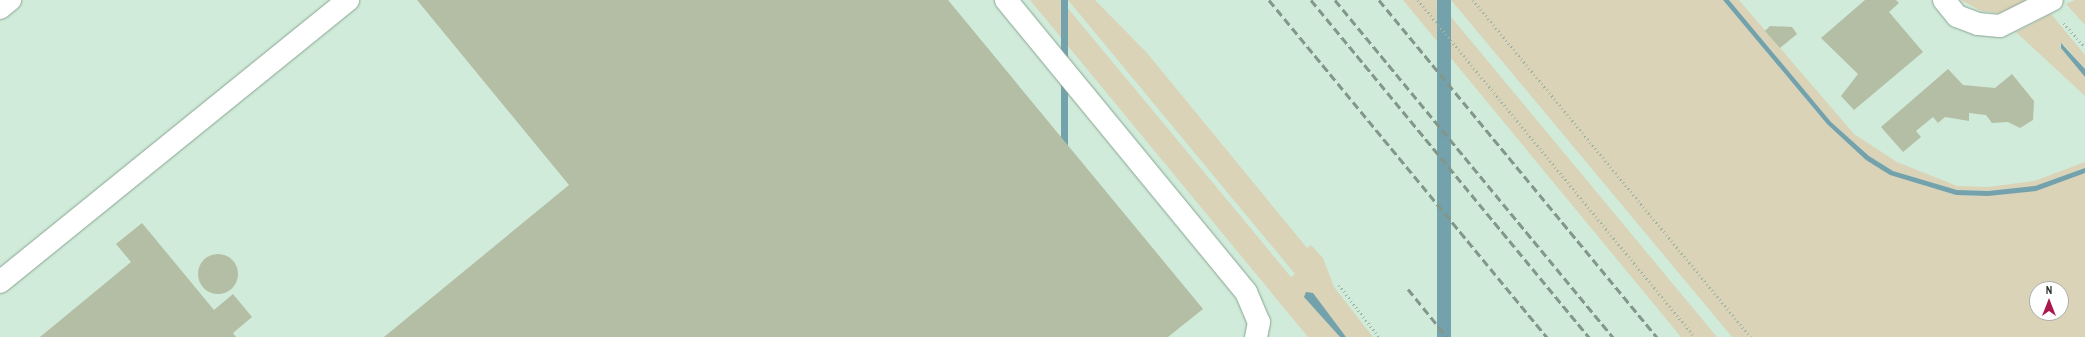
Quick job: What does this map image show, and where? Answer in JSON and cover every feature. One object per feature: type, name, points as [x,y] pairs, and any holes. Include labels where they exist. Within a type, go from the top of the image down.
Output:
[{"type":"street","points":[[0,8],[10,0]]},
{"type":"street","points":[[0,282],[348,0]]},
{"type":"street","points":[[1006,0],[1246,292],[1259,322],[1256,337]]},
{"type":"street","points":[[1944,0],[1957,16],[1978,24],[2000,26],[2050,1]]},
{"type":"path","points":[[1418,0],[1695,337]]},
{"type":"path","points":[[1472,0],[1751,337]]},
{"type":"path","points":[[2050,1],[2085,47]]},
{"type":"path","points":[[1339,285],[1379,337]]},
{"type":"shaded area","points":[[1030,0],[1061,0],[1291,277],[1295,274],[1068,0],[1095,0],[1147,53],[1307,248],[1311,245],[1323,258],[1334,287],[1373,337],[1346,337],[1305,297],[1340,337],[1308,337]]},
{"type":"shaded area","points":[[1403,0],[1437,0],[1717,337],[1681,337]]},
{"type":"shaded area","points":[[1451,0],[1723,0],[1827,124],[1890,175],[1956,195],[1988,196],[2085,173],[2085,337],[1732,337]]},
{"type":"shaded area","points":[[1729,0],[1739,0],[1854,134],[1897,162],[1957,186],[1988,187],[2034,181],[2085,162],[2085,168],[2035,186],[1988,191],[1957,190],[1893,171],[1869,156],[1831,122]]},
{"type":"shaded area","points":[[1961,0],[2027,0],[2000,13],[1981,11]]},
{"type":"shaded area","points":[[2075,0],[2085,0],[2085,25],[2066,4]]},
{"type":"shaded area","points":[[2051,14],[2085,55],[2085,69],[2064,45],[2059,44],[2085,77],[2085,96],[2016,32]]},
{"type":"water","points":[[1061,0],[1068,0],[1068,337],[1061,337]]},
{"type":"water","points":[[1437,0],[1451,0],[1451,337],[1437,337]]},
{"type":"water","points":[[1723,0],[1729,0],[1831,122],[1869,156],[1893,171],[1957,190],[1988,191],[2035,186],[2085,168],[2085,173],[2036,191],[1988,196],[1956,195],[1890,175],[1866,160],[1827,124]]},
{"type":"water","points":[[2061,43],[2085,69],[2085,77],[2061,48]]},
{"type":"water","points":[[1306,292],[1313,293],[1346,337],[1340,337],[1304,297]]},
{"type":"building","points":[[417,0],[948,0],[1203,309],[1168,337],[384,337],[569,185]]},
{"type":"building","points":[[1865,0],[1896,0],[1899,3],[1889,12],[1923,52],[1854,110],[1841,96],[1858,74],[1821,38]]},
{"type":"building","points":[[1770,26],[1792,27],[1797,34],[1780,48],[1765,31]]},
{"type":"building","points":[[1948,69],[1963,85],[1995,88],[2012,74],[2034,101],[2033,120],[2020,128],[2008,122],[1992,123],[1986,115],[1969,113],[1969,121],[1945,117],[1938,123],[1933,117],[1916,131],[1921,137],[1903,152],[1881,127]]},
{"type":"building","points":[[142,223],[214,310],[233,294],[252,317],[233,333],[236,337],[40,337],[131,262],[116,244]]},
{"type":"building","points":[[222,254],[229,257],[235,263],[238,274],[237,282],[229,291],[222,294],[214,294],[207,291],[199,282],[198,270],[201,263],[210,255]]},
{"type":"railway","points":[[1269,0],[1547,337]]},
{"type":"railway","points":[[1311,0],[1589,337]]},
{"type":"railway","points":[[1335,0],[1613,337]]},
{"type":"railway","points":[[1379,0],[1657,337]]},
{"type":"railway","points":[[1408,289],[1447,337]]}]
